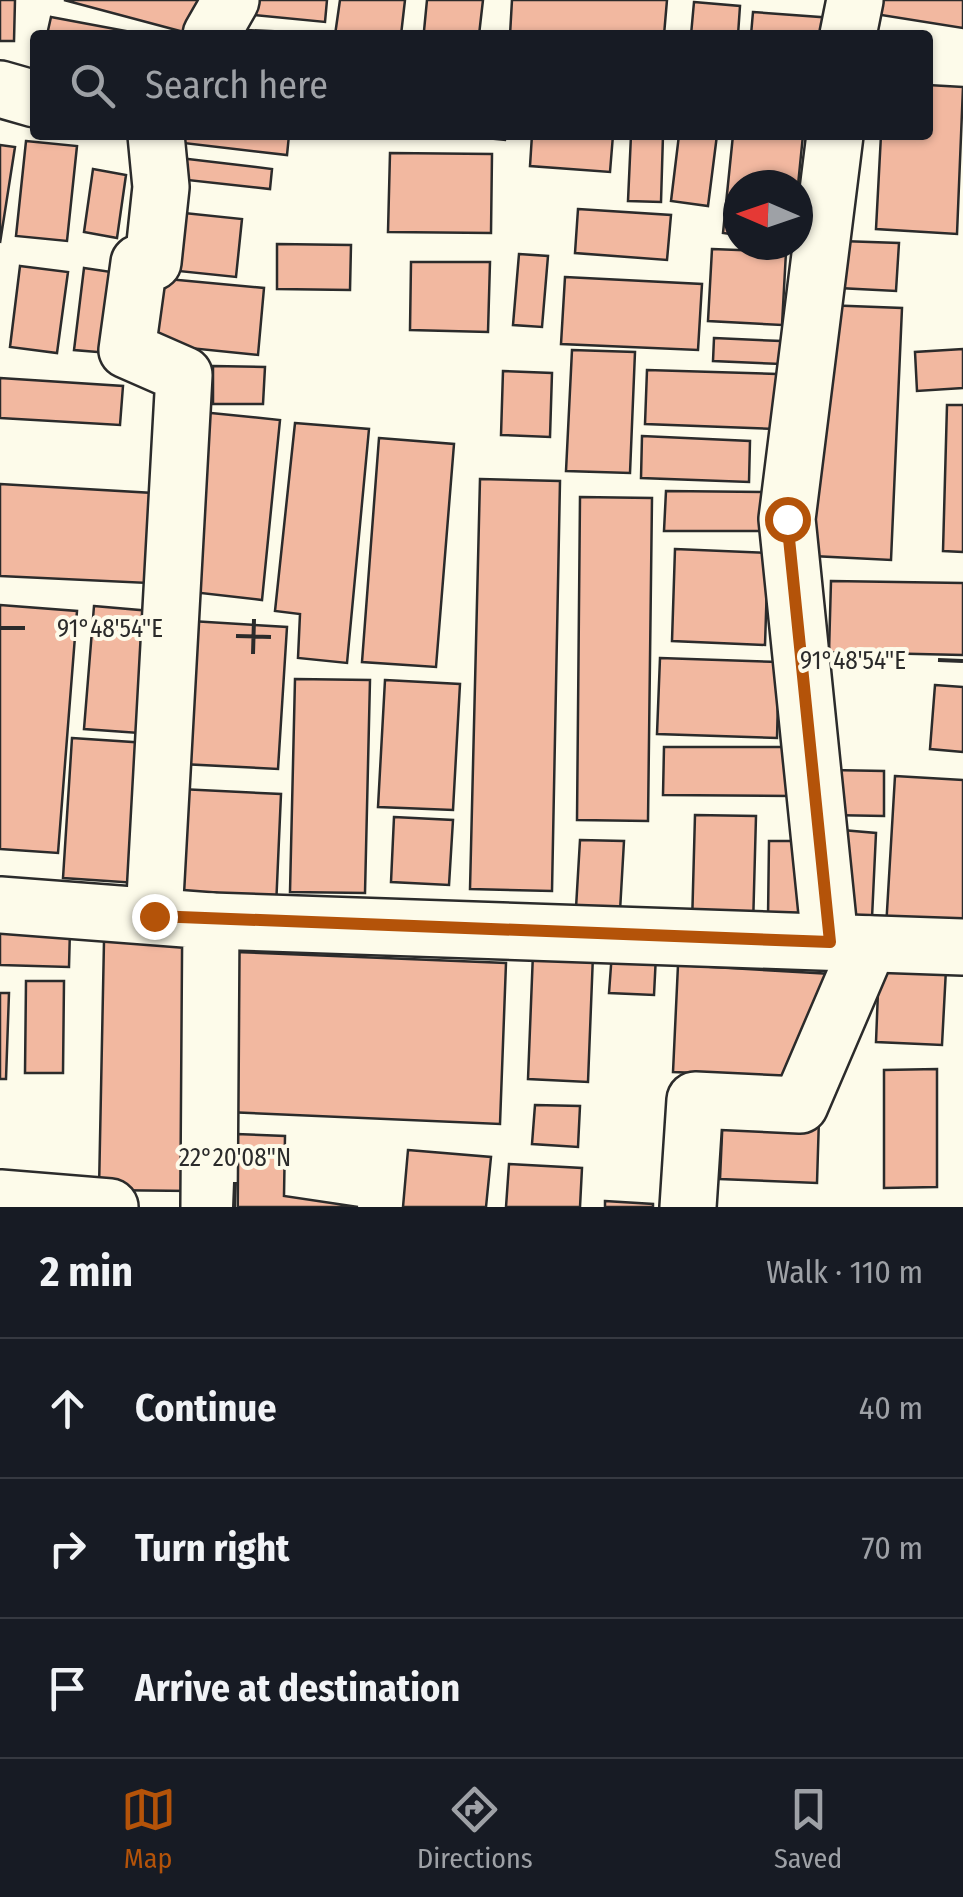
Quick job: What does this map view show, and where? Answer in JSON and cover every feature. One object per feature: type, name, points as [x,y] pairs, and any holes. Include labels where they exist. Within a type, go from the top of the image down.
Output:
[{"type":"street","points":[[214,30],[231,0]]},
{"type":"street","points":[[849,30],[855,0]]},
{"type":"street","points":[[0,88],[30,97]]},
{"type":"street","points":[[154,916],[184,375],[127,350],[140,263],[153,262],[160,186],[156,140]]},
{"type":"street","points":[[688,1207],[695,1100],[800,1105],[849,943],[787,519],[834,140]]},
{"type":"street","points":[[0,905],[211,921],[963,947]]},
{"type":"street","points":[[209,1207],[211,921]]},
{"type":"street","points":[[0,1198],[110,1207]]},
{"type":"building","points":[[0,0],[15,0],[14,41],[0,41]]},
{"type":"building","points":[[64,0],[217,0],[198,30],[176,30]]},
{"type":"building","points":[[249,0],[327,0],[325,22],[244,14]]},
{"type":"building","points":[[340,0],[405,0],[402,30],[336,30]]},
{"type":"building","points":[[427,0],[483,0],[480,30],[424,30]]},
{"type":"building","points":[[512,0],[667,0],[664,30],[510,30]]},
{"type":"building","points":[[877,0],[963,0],[963,28],[875,14]]},
{"type":"building","points":[[694,2],[740,6],[738,30],[691,30]]},
{"type":"building","points":[[753,12],[833,18],[832,30],[751,30]]},
{"type":"building","points":[[51,17],[120,30],[48,30]]},
{"type":"building","points":[[933,85],[963,87],[957,234],[876,229],[881,140],[933,140]]},
{"type":"building","points":[[175,140],[288,140],[287,155]]},
{"type":"building","points":[[532,140],[613,140],[610,172],[530,166]]},
{"type":"building","points":[[631,140],[663,140],[661,202],[628,201]]},
{"type":"building","points":[[678,140],[716,140],[708,206],[671,201]]},
{"type":"building","points":[[732,140],[802,140],[800,170],[729,170]]},
{"type":"building","points":[[26,141],[77,146],[67,241],[16,236]]},
{"type":"building","points":[[0,145],[15,147],[0,243]]},
{"type":"building","points":[[390,153],[492,154],[491,233],[388,232]]},
{"type":"building","points":[[171,157],[272,169],[270,189],[169,178]]},
{"type":"building","points":[[93,169],[126,175],[117,238],[84,232]]},
{"type":"building","points":[[578,209],[671,215],[667,260],[575,253]]},
{"type":"building","points":[[165,211],[242,219],[236,277],[159,269]]},
{"type":"building","points":[[841,241],[899,243],[896,291],[839,288]]},
{"type":"building","points":[[277,244],[351,245],[350,290],[277,289]]},
{"type":"building","points":[[712,249],[723,249],[723,260],[786,260],[782,325],[708,321]]},
{"type":"building","points":[[519,254],[548,256],[542,327],[513,325]]},
{"type":"building","points":[[411,262],[490,262],[488,332],[410,330]]},
{"type":"building","points":[[20,266],[68,272],[57,353],[10,347]]},
{"type":"building","points":[[84,268],[118,273],[109,353],[74,350]]},
{"type":"building","points":[[146,277],[264,288],[258,355],[140,343]]},
{"type":"building","points":[[565,277],[702,284],[698,350],[561,344]]},
{"type":"building","points":[[824,305],[902,308],[891,560],[813,556]]},
{"type":"building","points":[[714,338],[781,341],[781,364],[713,361]]},
{"type":"building","points":[[963,349],[963,388],[917,391],[915,352]]},
{"type":"building","points":[[572,350],[635,352],[630,473],[566,471]]},
{"type":"building","points":[[213,366],[265,367],[263,404],[213,404]]},
{"type":"building","points":[[647,370],[777,374],[775,429],[645,424]]},
{"type":"building","points":[[503,371],[552,373],[550,437],[501,435]]},
{"type":"building","points":[[0,378],[123,386],[120,425],[0,418]]},
{"type":"building","points":[[947,405],[963,405],[963,552],[943,551]]},
{"type":"building","points":[[201,412],[280,420],[262,600],[183,591]]},
{"type":"building","points":[[295,423],[369,429],[347,663],[298,658],[300,614],[275,611]]},
{"type":"building","points":[[642,436],[750,441],[749,482],[641,478]]},
{"type":"building","points":[[379,438],[454,444],[436,667],[362,662]]},
{"type":"building","points":[[480,479],[560,481],[552,891],[470,889]]},
{"type":"building","points":[[0,484],[153,493],[148,583],[0,576]]},
{"type":"building","points":[[666,491],[767,492],[767,531],[664,531]]},
{"type":"building","points":[[580,497],[652,498],[648,821],[577,820]]},
{"type":"building","points":[[675,549],[768,553],[765,645],[672,641]]},
{"type":"building","points":[[831,581],[963,583],[963,655],[829,652]]},
{"type":"building","points":[[0,605],[77,611],[58,853],[0,849]]},
{"type":"building","points":[[94,606],[162,612],[153,734],[84,729]]},
{"type":"building","points":[[191,621],[287,627],[278,769],[182,764]]},
{"type":"building","points":[[660,658],[779,662],[777,738],[657,734]]},
{"type":"building","points":[[295,679],[370,680],[365,893],[290,892]]},
{"type":"building","points":[[385,680],[460,684],[453,810],[378,807]]},
{"type":"building","points":[[935,685],[963,687],[963,752],[930,749]]},
{"type":"building","points":[[72,738],[147,743],[137,883],[63,878]]},
{"type":"building","points":[[664,747],[790,747],[791,796],[663,795]]},
{"type":"building","points":[[830,770],[884,771],[884,816],[829,815]]},
{"type":"building","points":[[895,776],[963,780],[963,933],[886,928]]},
{"type":"building","points":[[180,789],[281,794],[276,907],[175,903]]},
{"type":"building","points":[[695,815],[756,816],[753,927],[692,925]]},
{"type":"building","points":[[394,817],[453,820],[449,885],[391,882]]},
{"type":"building","points":[[842,830],[876,833],[872,918],[837,917]]},
{"type":"building","points":[[580,840],[624,841],[620,911],[576,908]]},
{"type":"building","points":[[769,841],[800,841],[799,918],[768,918]]},
{"type":"building","points":[[0,926],[70,929],[69,967],[0,965]]},
{"type":"building","points":[[104,941],[196,943],[191,1191],[99,1190]]},
{"type":"building","points":[[235,952],[506,963],[500,1124],[227,1112]]},
{"type":"building","points":[[612,952],[656,955],[654,995],[609,993]]},
{"type":"building","points":[[533,953],[593,955],[588,1082],[528,1079]]},
{"type":"building","points":[[678,965],[832,974],[796,1077],[673,1072]]},
{"type":"building","points":[[879,966],[946,969],[942,1045],[876,1042]]},
{"type":"building","points":[[26,981],[64,981],[63,1073],[25,1073]]},
{"type":"building","points":[[0,993],[9,993],[6,1079],[0,1079]]},
{"type":"building","points":[[937,1069],[937,1187],[884,1188],[884,1070]]},
{"type":"building","points":[[535,1105],[580,1106],[578,1147],[532,1144]]},
{"type":"building","points":[[723,1112],[819,1118],[817,1183],[720,1179]]},
{"type":"building","points":[[236,1134],[285,1136],[284,1196],[358,1207],[231,1207]]},
{"type":"building","points":[[408,1150],[491,1157],[486,1207],[403,1207]]},
{"type":"building","points":[[509,1164],[582,1168],[580,1207],[506,1207]]},
{"type":"building","points":[[605,1201],[653,1204],[653,1207],[605,1207]]},
{"type":"route","points":[[154,916],[830,942],[787,519]]}]
